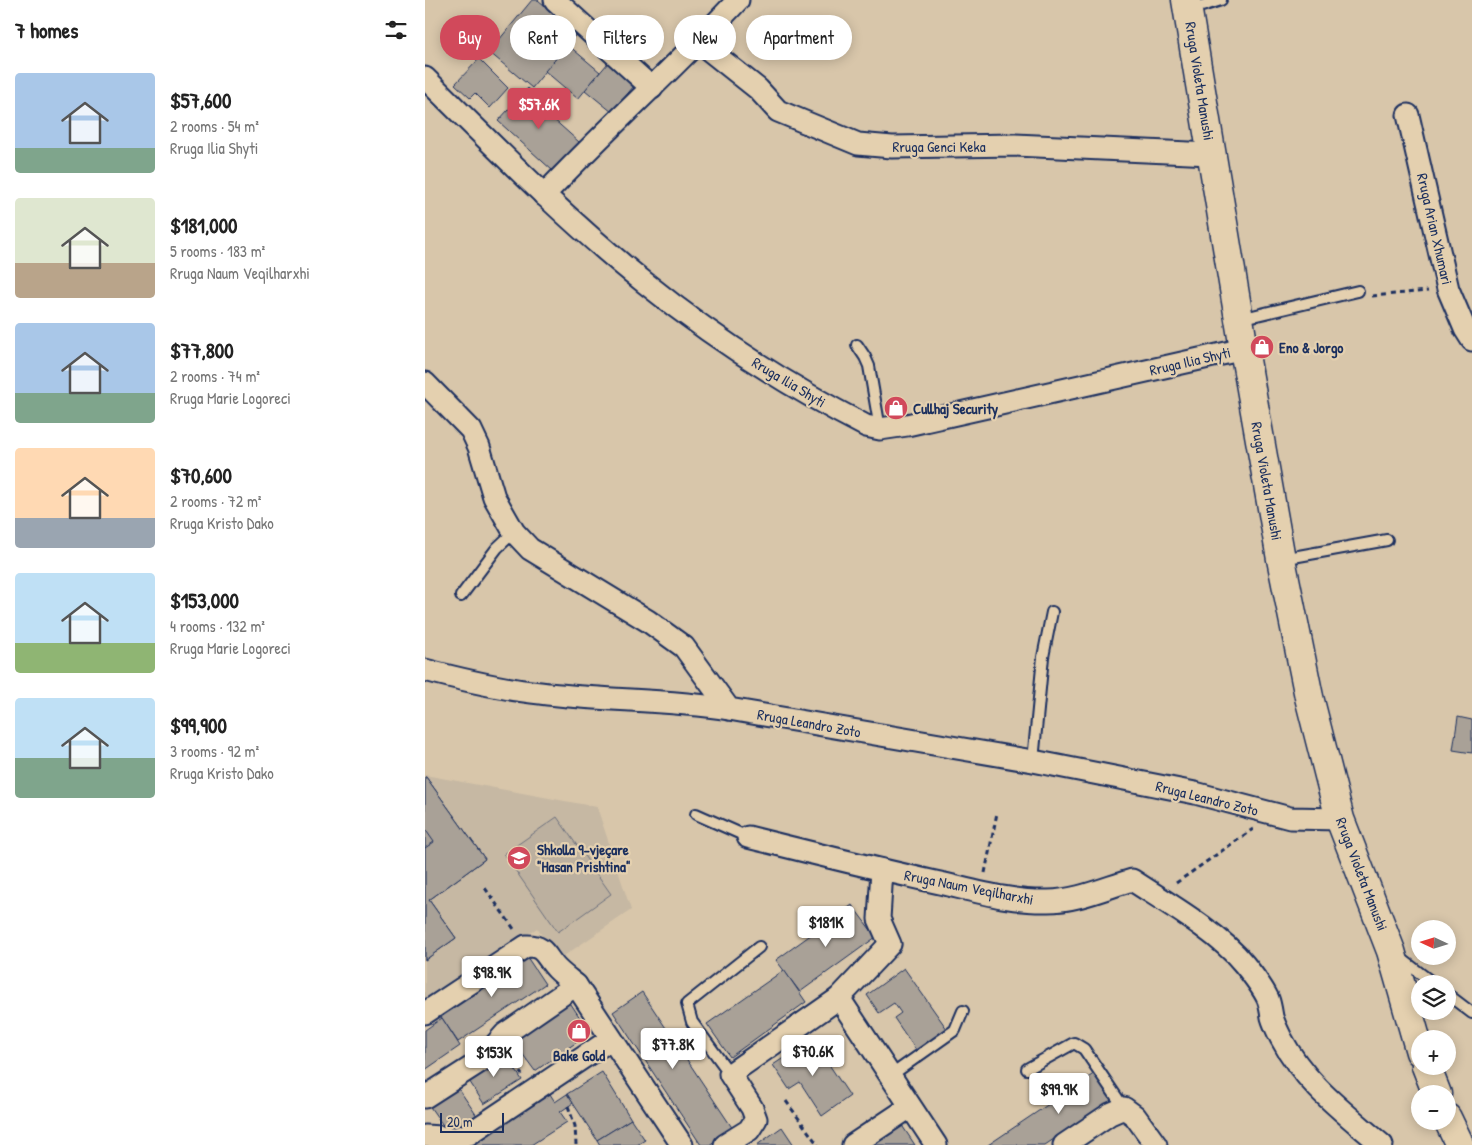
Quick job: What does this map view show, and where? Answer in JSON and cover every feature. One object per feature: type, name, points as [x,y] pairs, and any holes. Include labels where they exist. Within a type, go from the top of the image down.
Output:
[{"type":"street","points":[[555,0],[652,88]]},
{"type":"street","points":[[724,15],[738,0]]},
{"type":"street","name":"Rruga Violeta Manushi","points":[[1187,5],[1281,559],[1309,696],[1340,819],[1391,951],[1414,1030]]},
{"type":"street","points":[[544,195],[576,161],[681,60]]},
{"type":"street","name":"Rruga Genci Keka","points":[[722,60],[758,89],[777,111],[859,144],[892,147],[1015,145],[1211,154]]},
{"type":"street","name":"Rruga Ilia Shyti","points":[[425,78],[544,195],[644,282],[750,359],[866,426],[881,428],[907,425],[1244,349]]},
{"type":"street","name":"Rruga Arian Xhumari","points":[[1408,115],[1448,289],[1465,329],[1472,340]]},
{"type":"street","points":[[425,383],[471,430],[479,447],[494,497],[514,532],[531,549],[649,621],[684,647],[729,709]]},
{"type":"street","name":"Rruga Leandro Zoto","points":[[425,670],[478,684],[541,694],[690,704],[729,709],[1033,761],[1195,793],[1304,820],[1340,819]]},
{"type":"street","name":"Rruga Naum Veqilharxhi","points":[[748,837],[882,870],[1026,900],[1049,901],[1067,899],[1132,880],[1221,942],[1243,963],[1269,1000],[1273,1019],[1281,1038],[1295,1061],[1317,1089],[1382,1145]]},
{"type":"street","name":"Rruga Naum Veqilharxhi","points":[[839,998],[890,944],[879,919],[882,870]]},
{"type":"street","points":[[425,1013],[526,946],[535,945],[544,951],[556,968],[576,985],[675,1142]]},
{"type":"street","points":[[425,1097],[481,1061],[505,1034],[576,985]]},
{"type":"street","points":[[725,1145],[749,1130],[756,1119],[752,1108],[730,1074],[839,998],[936,1145]]},
{"type":"street","points":[[425,1136],[456,1138],[469,1134],[611,1039]]},
{"type":"street","points":[[853,1145],[910,1107]]},
{"type":"street","points":[[1064,1145],[1110,1114],[1124,1108],[1135,1116],[1156,1145]]},
{"type":"street","points":[[1453,1130],[1460,1145]]},
{"type":"lane","points":[[1187,5],[1221,0]]},
{"type":"lane","points":[[1239,320],[1358,291]]},
{"type":"lane","points":[[857,345],[869,366],[881,428]]},
{"type":"lane","points":[[461,596],[497,548],[514,532]]},
{"type":"lane","points":[[1281,559],[1387,540]]},
{"type":"lane","points":[[1033,761],[1043,657],[1052,612]]},
{"type":"lane","name":"Rruga Naum Veqilharxhi","points":[[696,814],[748,837]]},
{"type":"lane","points":[[730,1074],[692,1022],[687,1004],[759,947]]},
{"type":"lane","name":"Rruga Violeta Manushi","points":[[1391,951],[1422,975]]},
{"type":"lane","points":[[1456,1001],[1472,1013]]},
{"type":"lane","points":[[890,1076],[955,1030],[963,1011]]},
{"type":"lane","points":[[1027,1069],[1074,1042],[1084,1049],[1124,1108]]},
{"type":"path","points":[[1358,291],[1371,296],[1448,289]]},
{"type":"path","points":[[982,892],[997,813]]},
{"type":"path","points":[[1157,896],[1274,814]]},
{"type":"path","points":[[485,888],[526,946]]},
{"type":"path","points":[[499,1040],[532,1092]]},
{"type":"path","points":[[785,1101],[818,1145]]},
{"type":"path","points":[[568,1106],[575,1126],[576,1145]]},
{"type":"shaded area","name":"Shkolla 9-vjeçare \"Hasan Prishtina\"","points":[[425,775],[597,807],[631,910],[558,960],[537,928],[425,1002]]},
{"type":"shaded area","points":[[557,817],[611,894],[558,932],[504,854]]},
{"type":"building","points":[[532,0],[538,0],[556,15],[520,15]]},
{"type":"building","points":[[510,27],[510,60],[555,60],[532,88],[499,60],[500,39]]},
{"type":"building","points":[[576,52],[600,72],[578,99],[545,71],[555,60],[576,60]]},
{"type":"building","points":[[480,60],[508,88],[490,108],[475,93],[470,98],[455,84]]},
{"type":"building","points":[[608,63],[634,86],[612,112],[585,90]]},
{"type":"building","points":[[528,88],[555,112],[551,117],[579,142],[553,171],[498,121]]},
{"type":"building","points":[[1458,717],[1472,720],[1472,753],[1453,750]]},
{"type":"building","points":[[425,777],[485,859],[429,900],[456,938],[425,960],[425,848],[434,842],[425,829]]},
{"type":"building","points":[[425,777],[485,859],[429,900],[456,938],[425,960]]},
{"type":"building","points":[[425,829],[434,842],[425,848]]},
{"type":"building","points":[[852,905],[876,937],[800,992],[776,960]]},
{"type":"building","points":[[525,954],[545,984],[458,1042],[438,1012]]},
{"type":"building","points":[[904,968],[947,1029],[916,1050],[894,1018],[901,1013],[894,1003],[879,1013],[867,995]]},
{"type":"building","points":[[784,970],[806,1002],[730,1057],[707,1024]]},
{"type":"building","points":[[642,992],[733,1129],[709,1145],[701,1145],[613,1012]]},
{"type":"building","points":[[567,998],[590,1033],[535,1071],[510,1037]]},
{"type":"building","points":[[442,1018],[460,1046],[425,1070],[425,1030]]},
{"type":"building","points":[[812,1039],[850,1096],[822,1116],[800,1082],[789,1089],[773,1065]]},
{"type":"building","points":[[504,1052],[522,1080],[484,1104],[466,1076]]},
{"type":"building","points":[[602,1072],[631,1119],[597,1140],[567,1094]]},
{"type":"building","points":[[1095,1073],[1112,1100],[1045,1145],[988,1145]]},
{"type":"building","points":[[456,1085],[477,1116],[447,1131],[428,1104]]},
{"type":"building","points":[[550,1094],[555,1102],[567,1094],[573,1103],[560,1112],[567,1122],[531,1145],[471,1145]]},
{"type":"building","points":[[631,1119],[645,1140],[637,1145],[600,1145],[597,1140]]},
{"type":"building","points":[[901,1124],[915,1145],[870,1145]]},
{"type":"building","points":[[782,1127],[794,1145],[757,1145]]},
{"type":"place","name":"Eno & Jorgo","points":[[1262,347]]},
{"type":"place","name":"Cullhaj Security","points":[[896,408]]},
{"type":"place","name":"Shkolla 9-vjeçare \"Hasan Prishtina\"","points":[[519,858]]},
{"type":"place","name":"Bake Gold","points":[[579,1031]]}]
